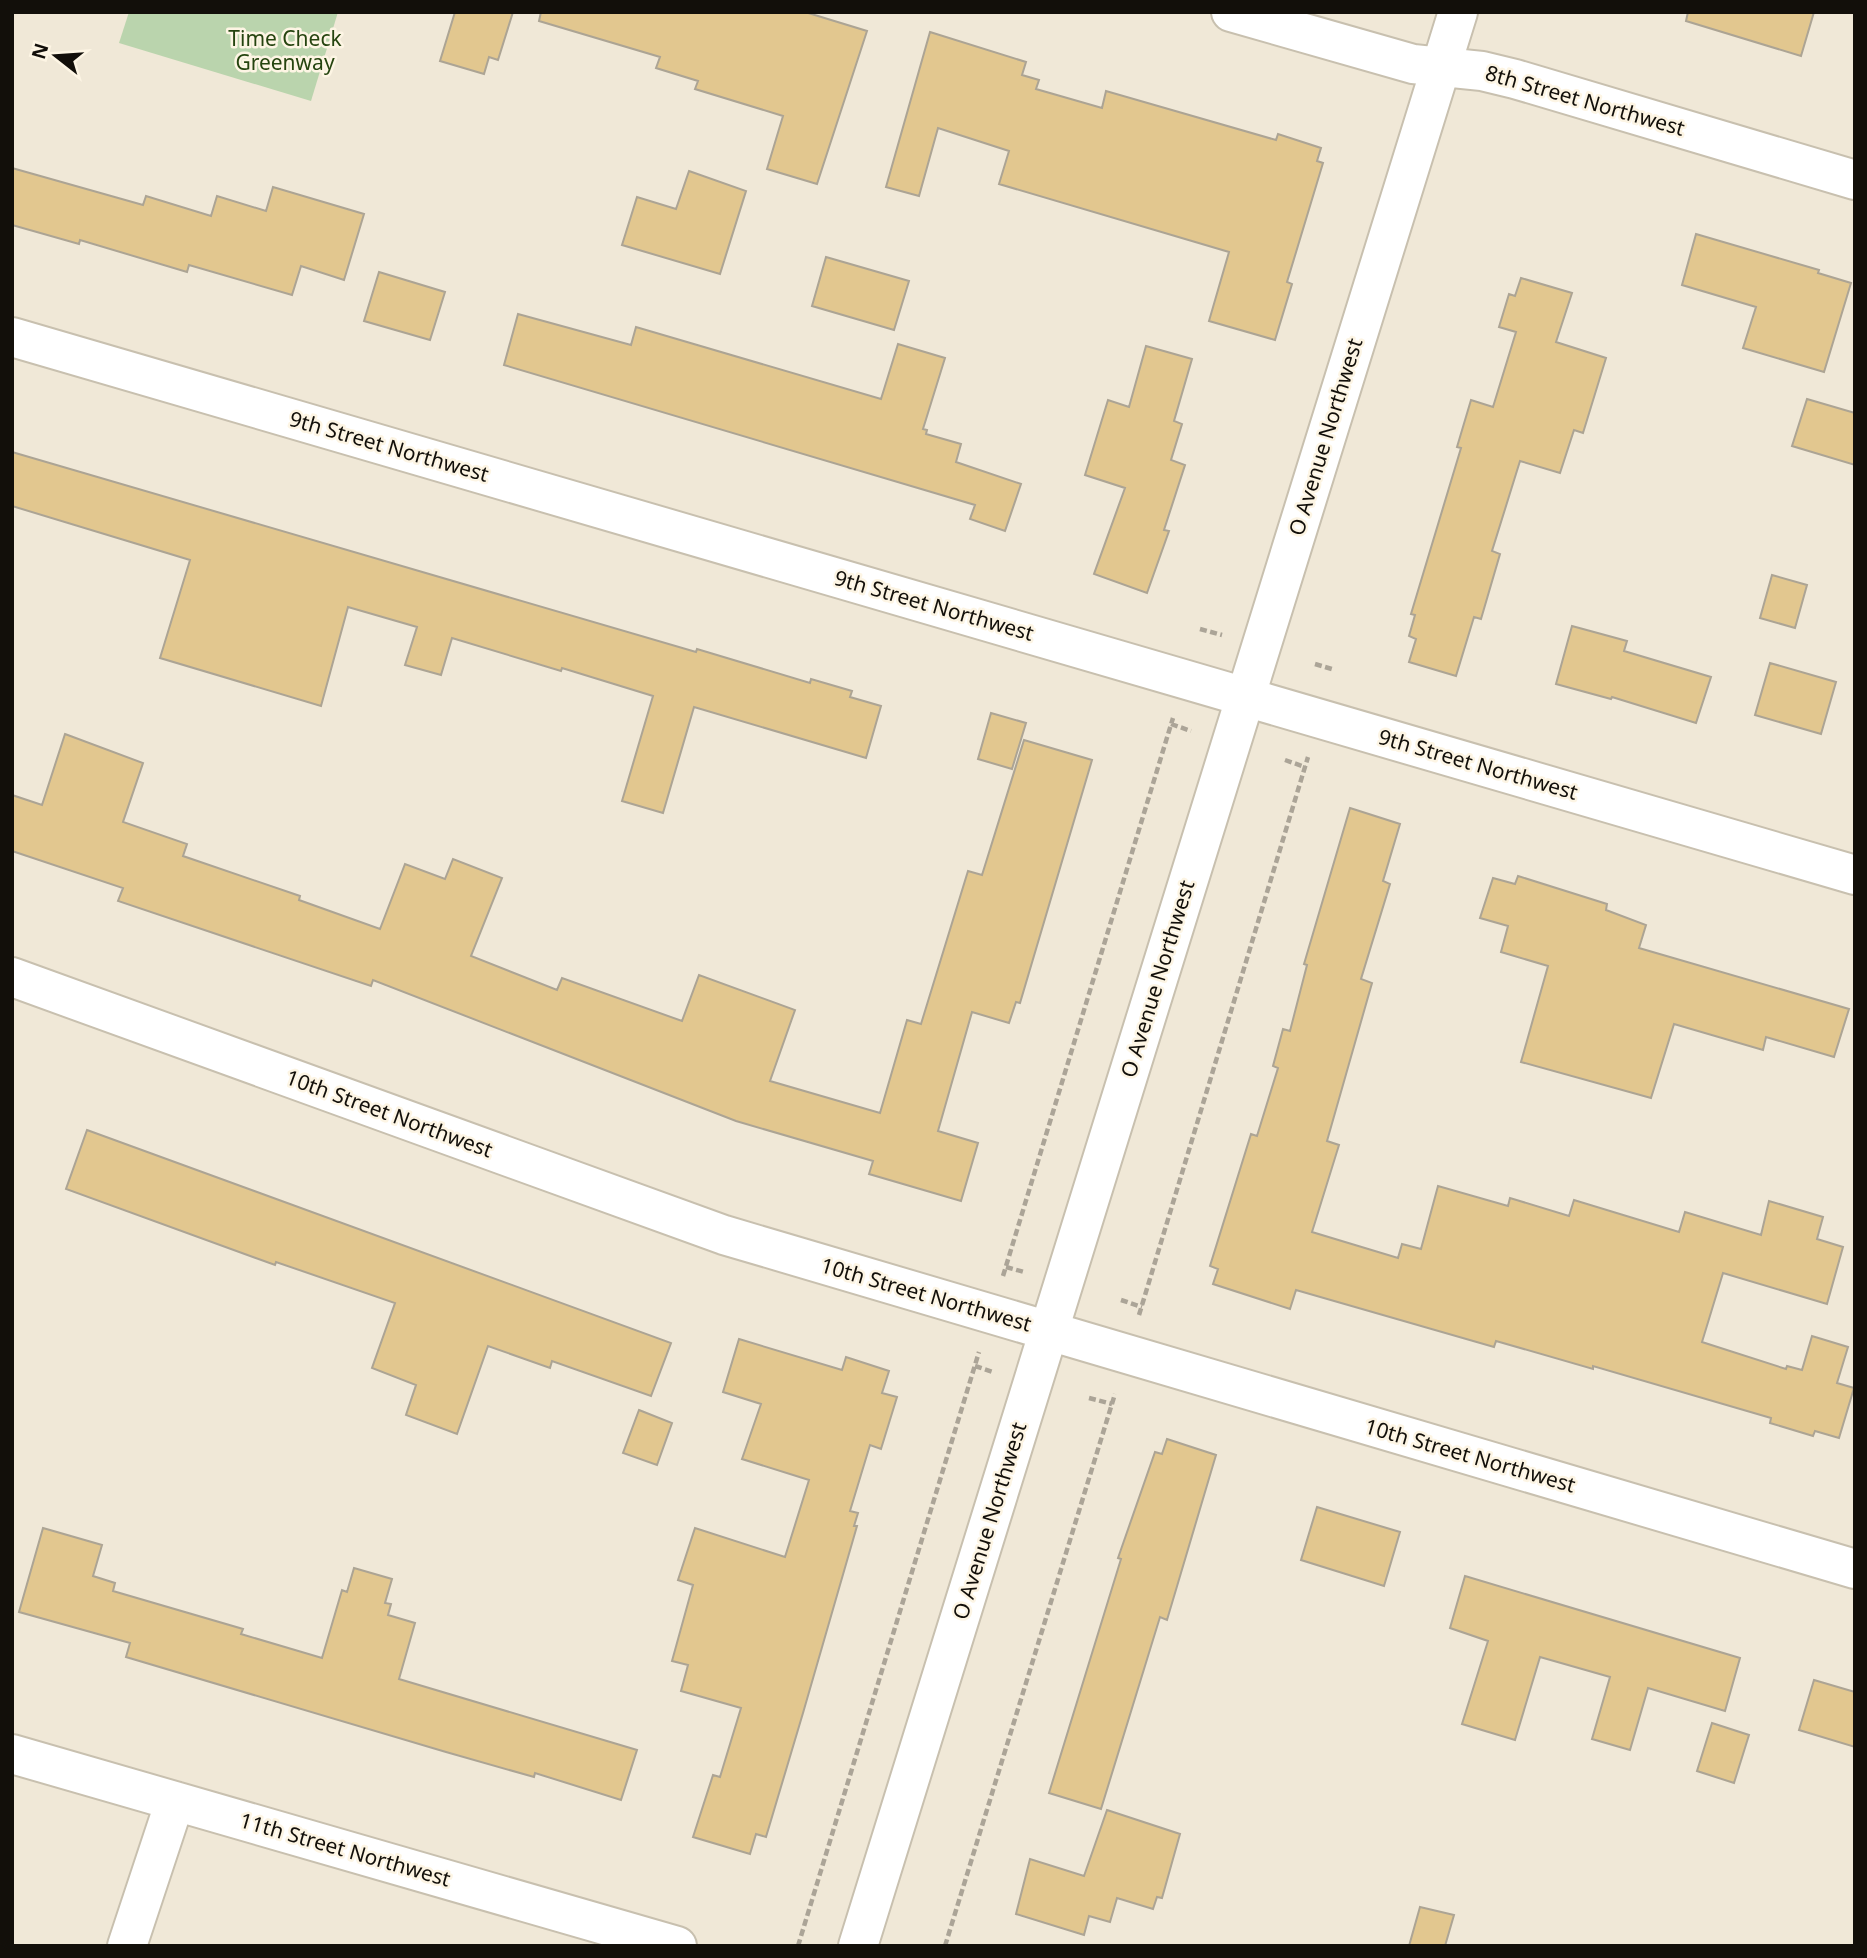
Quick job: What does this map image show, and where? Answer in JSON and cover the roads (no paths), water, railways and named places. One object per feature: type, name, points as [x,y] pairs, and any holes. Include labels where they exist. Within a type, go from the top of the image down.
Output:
[{"type":"street","name":"8th Street Northwest","points":[[1231,12],[1384,57],[1516,79],[1855,180]]},
{"type":"street","name":"O Avenue Northwest","points":[[858,1946],[1458,12]]},
{"type":"street","name":"9th Street Northwest","points":[[12,337],[1855,875]]},
{"type":"street","name":"10th Street Northwest","points":[[12,977],[723,1235],[1855,1569]]},
{"type":"street","name":"11th Street Northwest","points":[[12,1754],[677,1946]]},
{"type":"street","points":[[127,1946],[175,1801]]},
{"type":"park label","name":"Time Check Greenway","points":[[285,51]]}]
